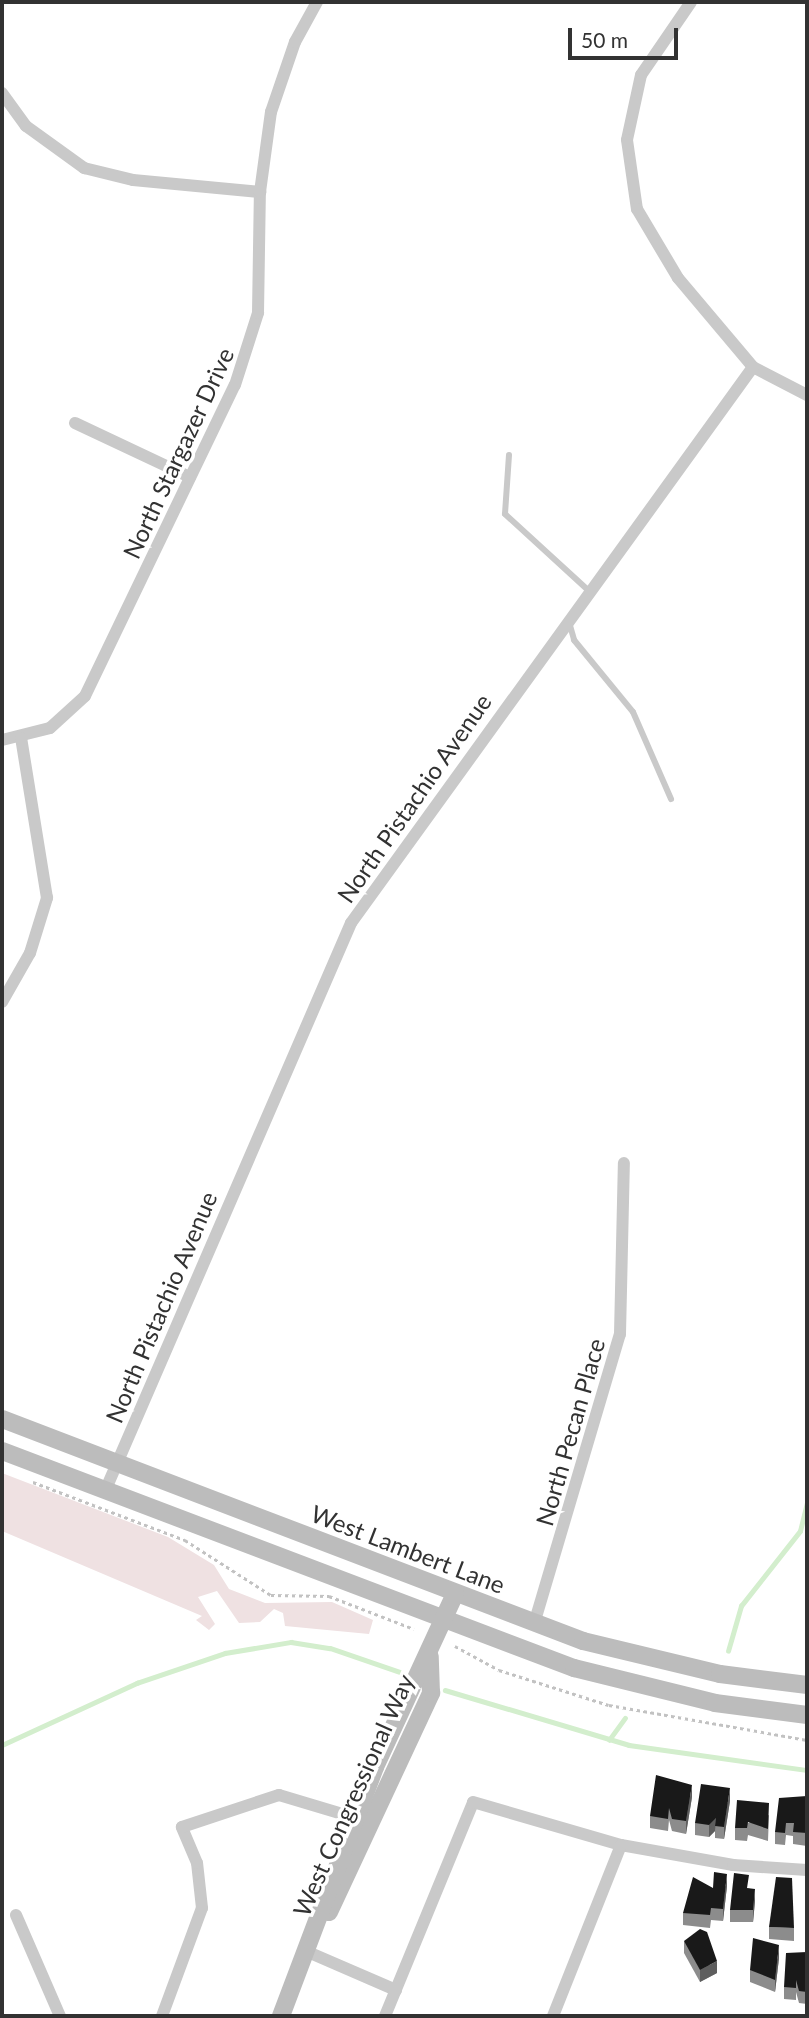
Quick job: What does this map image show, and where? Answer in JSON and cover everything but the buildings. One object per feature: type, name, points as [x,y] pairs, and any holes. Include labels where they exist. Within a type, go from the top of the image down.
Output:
[{"type":"main road","name":"West Lambert Lane","points":[[2,1419],[534,1624],[663,1662],[807,1685]]},
{"type":"main road","points":[[2,1451],[444,1621],[620,1682],[807,1715]]},
{"type":"main road","name":"West Congressional Way","points":[[281,2016],[362,1820],[416,1674],[430,1656],[454,1594]]},
{"type":"street","name":"North Stargazer Drive","points":[[2,740],[21,738],[50,728],[85,696],[250,347],[260,280],[260,192],[281,77],[317,2]]},
{"type":"street","points":[[691,2],[641,75],[627,140],[637,209],[678,278],[753,367],[807,396]]},
{"type":"street","points":[[2,93],[26,126],[84,168],[133,180],[260,192]]},
{"type":"street","name":"North Pistachio Avenue","points":[[105,1491],[351,923],[753,367]]},
{"type":"street","points":[[75,423],[190,477]]},
{"type":"street","points":[[2,1002],[30,953],[47,898],[21,738]]},
{"type":"street","name":"North Pecan Place","points":[[534,1624],[620,1334],[624,1163]]},
{"type":"street","points":[[162,2016],[202,1908],[197,1863],[182,1826],[278,1795],[362,1820]]},
{"type":"street","points":[[385,2016],[473,1802],[621,1845],[733,1866],[807,1870]]},
{"type":"street","points":[[552,2016],[621,1845]]},
{"type":"street","points":[[16,1916],[60,2016]]},
{"type":"street","points":[[308,1952],[396,1990]]},
{"type":"lane","points":[[509,455],[505,514],[589,591]]},
{"type":"lane","points":[[568,620],[575,640],[633,712],[671,799]]},
{"type":"path","points":[[26,1479],[185,1540],[271,1595],[329,1596],[414,1629]]},
{"type":"path","points":[[455,1646],[499,1670],[609,1705],[807,1740]]},
{"type":"shaded area","points":[[2,1473],[168,1537],[214,1565],[229,1589],[265,1603],[332,1602],[373,1620],[369,1634],[285,1626],[283,1613],[274,1609],[260,1622],[239,1623],[217,1591],[198,1597],[215,1624],[209,1630],[196,1620],[202,1616],[2,1531]]},
{"type":"waterway","points":[[728,1651],[741,1606],[800,1531],[807,1502]]},
{"type":"waterway","points":[[2,1745],[137,1683],[225,1653],[291,1642],[330,1648],[400,1672]]},
{"type":"waterway","points":[[445,1690],[629,1745],[807,1770]]},
{"type":"waterway","points":[[609,1740],[625,1718]]}]
